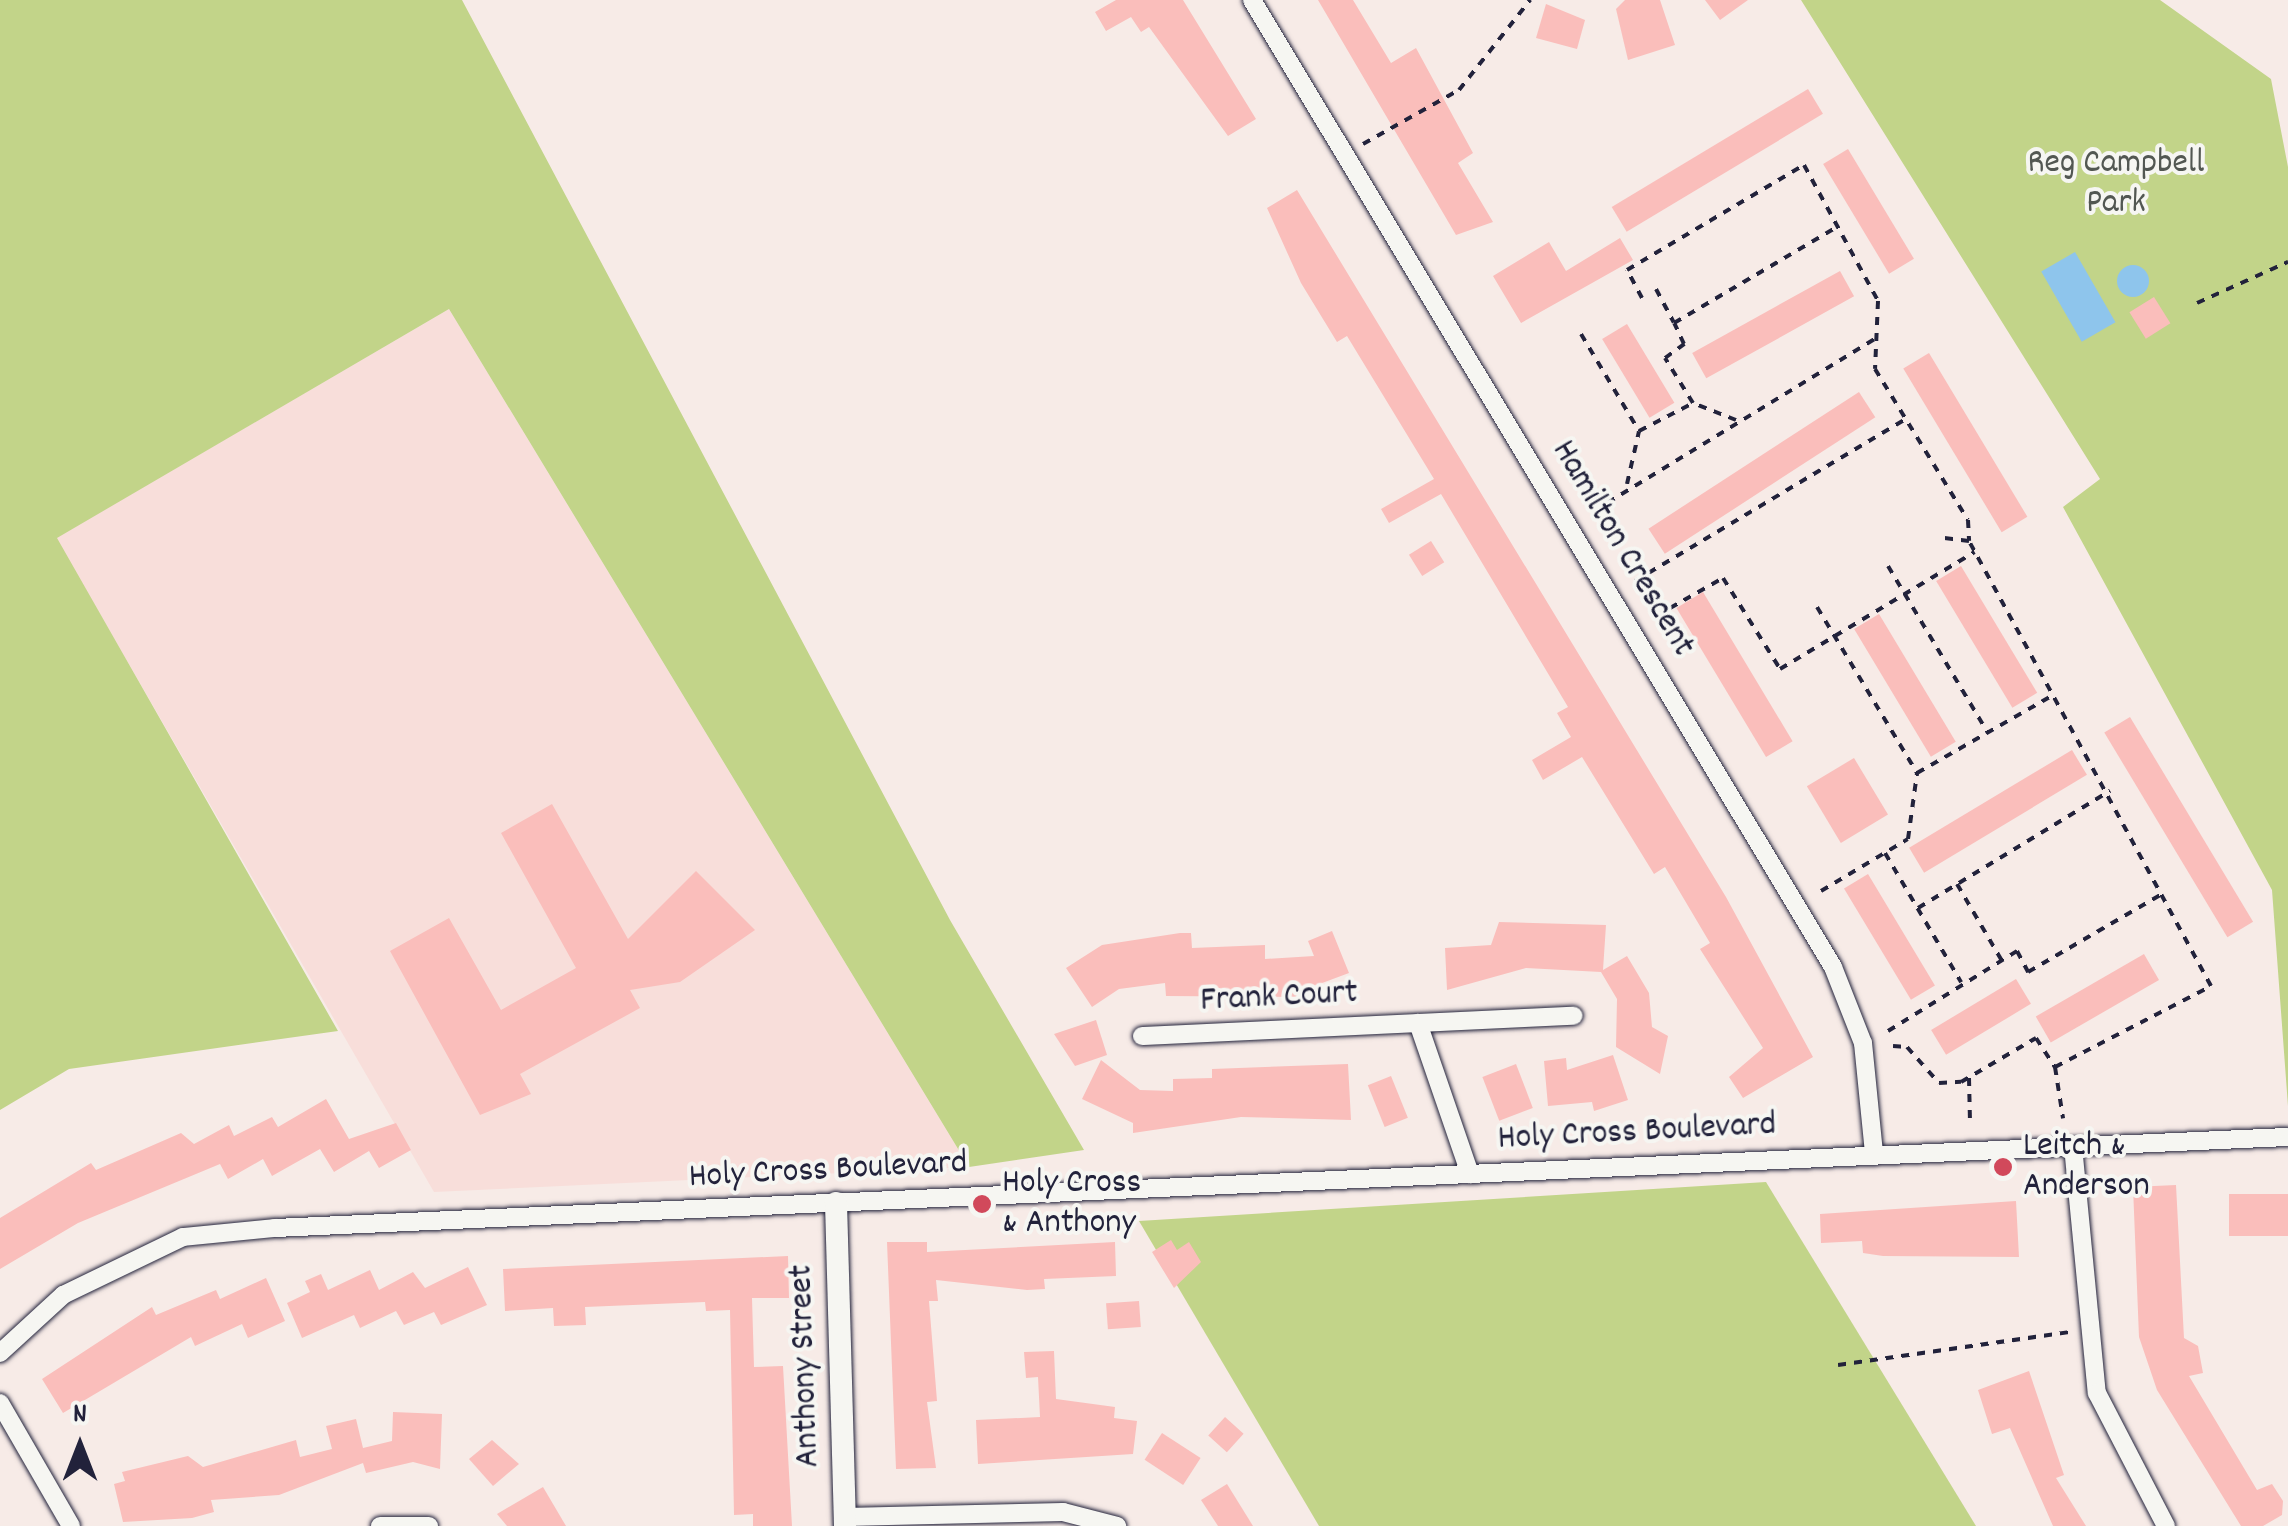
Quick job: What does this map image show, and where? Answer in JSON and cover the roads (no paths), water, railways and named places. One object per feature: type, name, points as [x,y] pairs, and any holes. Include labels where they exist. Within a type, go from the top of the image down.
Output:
[{"type":"street","name":"Hamilton Crescent","points":[[1252,0],[1833,967],[1864,1043],[1874,1154]]},
{"type":"street","name":"Frank Court","points":[[1142,1036],[1574,1016]]},
{"type":"street","points":[[1418,1023],[1470,1174]]},
{"type":"street","name":"Holy Cross Boulevard","points":[[0,1352],[63,1295],[183,1237],[2288,1137]]},
{"type":"street","points":[[2073,1146],[2085,1330],[2122,1456],[2166,1526]]},
{"type":"street","name":"Anthony Street","points":[[836,1203],[845,1521]]},
{"type":"street","points":[[0,1402],[70,1526]]},
{"type":"street","points":[[845,1521],[1063,1512],[1117,1526]]},
{"type":"street","points":[[380,1526],[429,1526]]},
{"type":"water","points":[[2075,252],[2116,322],[2082,342],[2041,272]]},
{"type":"water","points":[[2133,265],[2145,269],[2149,281],[2145,293],[2133,297],[2121,293],[2117,281],[2121,269]]},
{"type":"place","name":"Leitch & Anderson","points":[[2003,1167]]},
{"type":"place","name":"Holy Cross & Anthony","points":[[982,1204]]},
{"type":"park label","name":"Reg Campbell Park","points":[[2116,184]]}]
